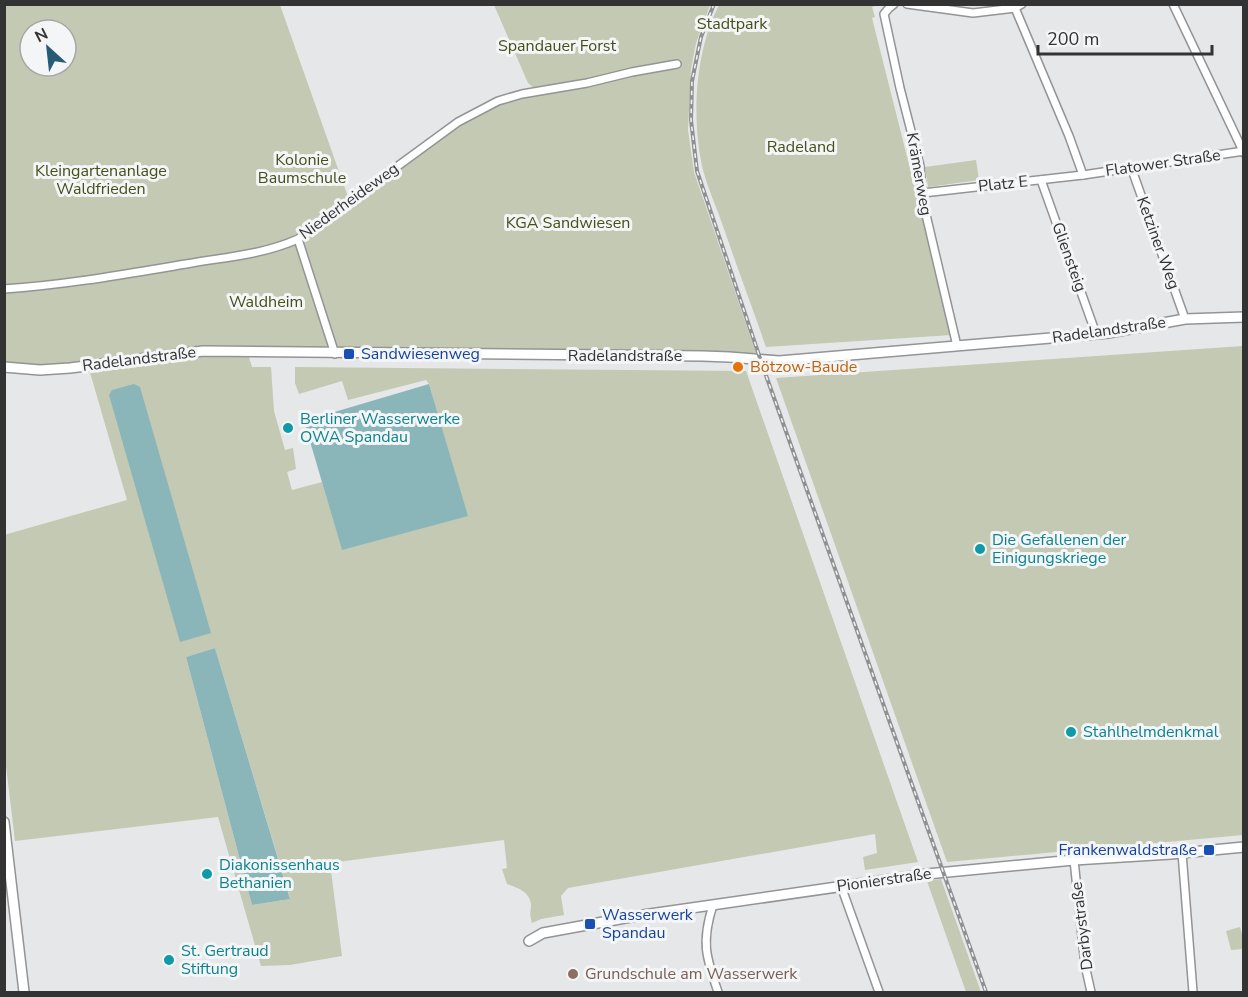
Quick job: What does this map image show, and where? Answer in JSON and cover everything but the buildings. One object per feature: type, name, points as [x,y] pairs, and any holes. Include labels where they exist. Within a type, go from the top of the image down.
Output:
[{"type":"street","name":"Krämerweg","points":[[894,4],[884,14],[920,166],[922,202],[957,346]]},
{"type":"street","points":[[907,4],[973,13],[1018,6],[1070,136],[1083,175]]},
{"type":"street","points":[[1173,4],[1243,152]]},
{"type":"street","name":"Niederheideweg","points":[[4,289],[36,287],[244,255],[280,247],[298,239],[458,122],[498,101],[522,94],[677,64]]},
{"type":"street","name":"Flatower Straße","points":[[1083,175],[1243,152]]},
{"type":"street","name":"Ketziner Weg","points":[[1131,168],[1185,320]]},
{"type":"street","name":"Platz E","points":[[922,193],[1083,175]]},
{"type":"street","name":"Gliensteig","points":[[1041,180],[1096,334]]},
{"type":"street","points":[[298,239],[335,354]]},
{"type":"street","name":"Radelandstraße","points":[[4,368],[40,370],[70,368],[203,351],[720,357],[779,361],[1096,334],[1185,320],[1244,317]]},
{"type":"street","points":[[4,822],[8,887],[24,993]]},
{"type":"street","name":"Pionierstraße","points":[[529,941],[543,933],[636,916],[927,874],[1244,847]]},
{"type":"street","points":[[1182,853],[1193,993]]},
{"type":"street","name":"Darbystraße","points":[[1074,860],[1085,965],[1091,993]]},
{"type":"street","points":[[841,886],[879,993]]},
{"type":"street","points":[[713,905],[708,919],[706,954],[718,993]]},
{"type":"green space","points":[[4,5],[280,5],[348,197],[290,238],[257,250],[5,290]]},
{"type":"green space","name":"KGA Sandwiesen","points":[[494,5],[710,5],[696,43],[691,69],[688,130],[694,172],[758,359],[341,350],[337,347],[303,239],[461,124],[502,102],[536,90],[528,83]]},
{"type":"green space","name":"Radeland","points":[[719,5],[878,5],[872,7],[875,17],[872,18],[952,335],[766,347],[707,184],[699,150],[696,108],[700,64],[711,23]]},
{"type":"green space","points":[[976,160],[979,180],[928,187],[925,167]]},
{"type":"green space","name":"Waldheim","points":[[296,244],[328,348],[100,361],[44,367],[5,363],[4,293],[99,282],[262,256]]},
{"type":"green space","points":[[1243,346],[1243,835],[947,862],[776,378]]},
{"type":"green space","points":[[203,353],[248,354],[252,367],[271,367],[274,411],[285,450],[293,448],[296,469],[287,472],[292,490],[322,482],[342,549],[467,515],[426,380],[348,400],[342,381],[299,394],[295,383],[295,367],[746,371],[918,862],[865,870],[863,857],[877,853],[875,834],[568,888],[561,896],[564,915],[532,923],[529,898],[524,892],[507,884],[502,869],[507,868],[504,840],[330,863],[342,956],[290,965],[261,966],[218,817],[15,841],[4,749],[4,535],[127,500],[89,369]],"holes":[[[215,648],[290,899],[252,905],[186,657]]]},
{"type":"green space","points":[[941,879],[981,992],[966,992],[927,881]]},
{"type":"green space","points":[[1240,927],[1243,949],[1231,950],[1226,931]]},
{"type":"water","points":[[134,384],[140,387],[211,633],[180,642],[109,395],[112,390]]},
{"type":"water","points":[[429,384],[468,516],[342,550],[304,421]]},
{"type":"water","points":[[215,648],[290,899],[252,905],[186,657]]},
{"type":"railway","points":[[714,4],[701,37],[692,81],[691,120],[697,171],[763,367],[986,992]]},
{"type":"place","name":"Sandwiesenweg","points":[[349,354]]},
{"type":"place","name":"Bötzow-Baude","points":[[738,367]]},
{"type":"place","name":"Berliner Wasserwerke OWA Spandau","points":[[288,428]]},
{"type":"place","name":"Die Gefallenen der Einigungskriege","points":[[980,549]]},
{"type":"place","name":"Stahlhelmdenkmal","points":[[1071,732]]},
{"type":"place","name":"Frankenwaldstraße","points":[[1209,850]]},
{"type":"place","name":"Diakonissenhaus Bethanien","points":[[207,874]]},
{"type":"place","name":"Wasserwerk Spandau","points":[[590,924]]},
{"type":"place","name":"St. Gertraud Stiftung","points":[[169,960]]},
{"type":"place","name":"Grundschule am Wasserwerk","points":[[573,974]]},
{"type":"park label","name":"Stadtpark","points":[[732,24]]},
{"type":"park label","name":"Spandauer Forst","points":[[557,46]]},
{"type":"park label","name":"Kolonie Baumschule","points":[[302,169]]},
{"type":"park label","name":"Kleingartenanlage Waldfrieden","points":[[101,180]]}]
